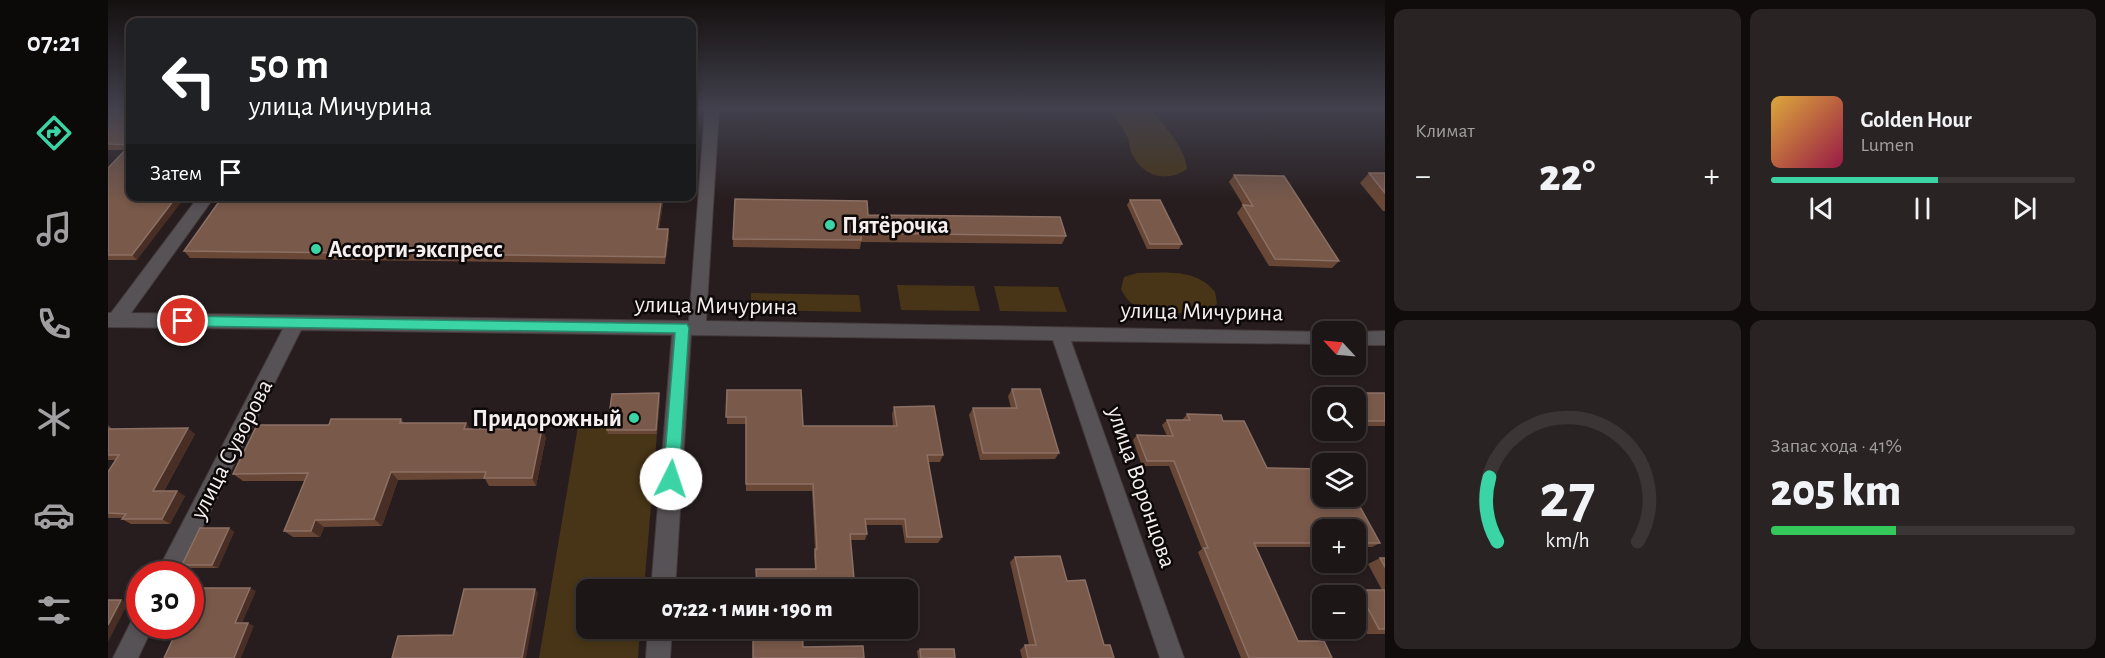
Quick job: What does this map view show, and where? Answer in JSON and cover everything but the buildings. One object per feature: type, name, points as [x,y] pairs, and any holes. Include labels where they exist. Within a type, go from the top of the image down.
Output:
[{"type":"street","points":[[664,579],[709,140]]},
{"type":"street","points":[[112,320],[204,201]]},
{"type":"street","name":"улица Мичурина","points":[[112,320],[1312,337]]},
{"type":"street","name":"улица Суворова","points":[[174,561],[295,322]]},
{"type":"street","name":"улица Воронцова","points":[[1060,334],[1172,658]]},
{"type":"street","points":[[1366,338],[1385,338]]},
{"type":"street","points":[[125,658],[134,639]]},
{"type":"street","points":[[658,658],[659,639]]},
{"type":"shaded area","points":[[1128,140],[1174,140],[1182,152],[1187,169],[1172,176],[1149,173],[1142,168],[1131,152]]},
{"type":"shaded area","points":[[1137,273],[1189,275],[1207,284],[1215,292],[1217,304],[1202,311],[1178,313],[1143,309],[1131,303],[1121,289],[1124,277]]},
{"type":"shaded area","points":[[897,285],[974,286],[980,311],[901,310]]},
{"type":"shaded area","points":[[994,286],[1058,287],[1067,312],[1000,311]]},
{"type":"shaded area","points":[[751,293],[859,295],[861,312],[751,310]]},
{"type":"shaded area","points":[[578,426],[609,426],[608,434],[657,434],[645,579],[576,579],[576,639],[639,639],[638,658],[539,658]]},
{"type":"place","name":"Пятёрочка","points":[[830,225]]},
{"type":"place","name":"Ассорти-экспресс","points":[[316,249]]},
{"type":"place","name":"Придорожный","points":[[634,418]]},
{"type":"route","points":[[183,321],[682,328],[671,479]]}]
